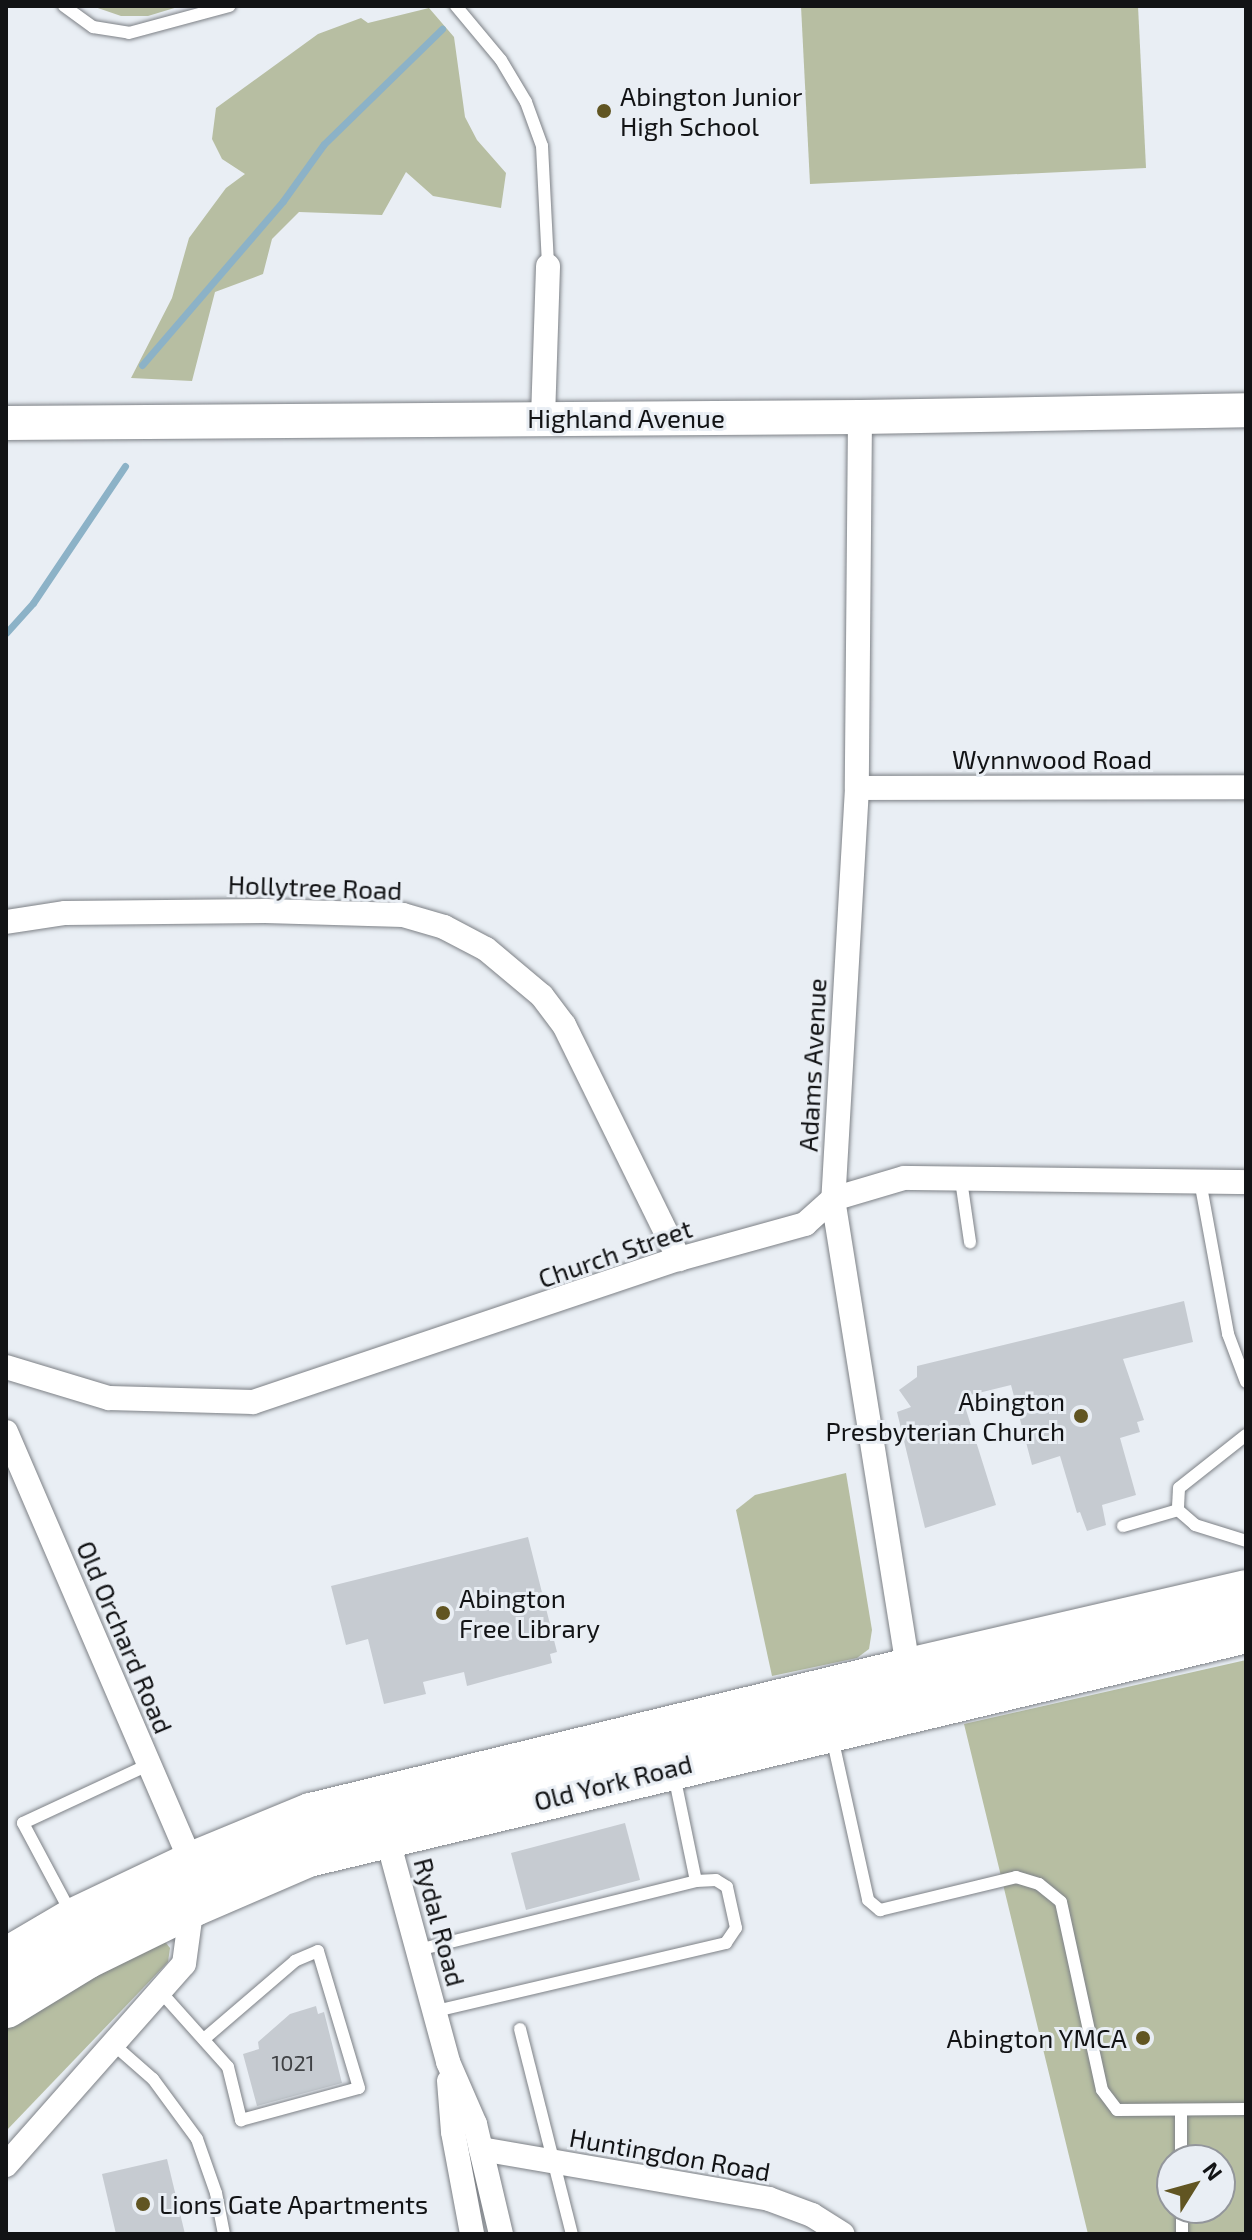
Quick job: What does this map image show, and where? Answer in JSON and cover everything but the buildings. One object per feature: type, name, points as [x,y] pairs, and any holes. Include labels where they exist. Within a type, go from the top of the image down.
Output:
[{"type":"highway","name":"Old York Road","points":[[382,1817],[912,1690],[1246,1592]]},
{"type":"highway","name":"Old York Road","points":[[6,2006],[86,1957],[192,1884],[311,1815],[382,1817],[673,1768],[831,1730],[912,1690],[1246,1631]]},
{"type":"highway","name":"Old York Road","points":[[6,1960],[74,1920],[192,1884]]},
{"type":"street","points":[[543,418],[548,266]]},
{"type":"street","name":"Highland Avenue","points":[[6,423],[860,417],[1246,410]]},
{"type":"street","name":"Adams Avenue","points":[[860,417],[857,788],[833,1199],[912,1690]]},
{"type":"street","name":"Wynnwood Road","points":[[857,788],[1246,787]]},
{"type":"street","name":"Hollytree Road","points":[[6,922],[65,913],[265,911],[403,915],[444,927],[486,949],[542,996],[564,1025],[679,1259]]},
{"type":"street","name":"Church Street","points":[[6,1367],[109,1398],[253,1402],[679,1259],[805,1224],[833,1199],[904,1178],[1246,1182]]},
{"type":"street","name":"Old Orchard Road","points":[[6,1432],[150,1764],[192,1884]]},
{"type":"street","name":"Rydal Road","points":[[382,1817],[448,2062],[475,2124],[500,2230]]},
{"type":"street","points":[[6,2165],[184,1964],[192,1884]]},
{"type":"street","name":"Rydal Road","points":[[448,2062],[453,2132],[472,2232]]},
{"type":"street","name":"Huntingdon Road","points":[[481,2149],[769,2199],[812,2215],[843,2234]]},
{"type":"street","points":[[472,2232],[500,2230]]},
{"type":"lane","points":[[64,6],[93,27],[129,33],[229,6]]},
{"type":"lane","points":[[456,6],[514,81],[526,102],[542,146],[548,266]]},
{"type":"lane","points":[[961,1180],[970,1242]]},
{"type":"lane","points":[[1200,1181],[1228,1334],[1246,1382]]},
{"type":"lane","points":[[1178,1510],[1179,1488],[1246,1435]]},
{"type":"lane","points":[[1123,1526],[1178,1510]]},
{"type":"lane","points":[[1178,1510],[1195,1525],[1246,1541]]},
{"type":"lane","points":[[831,1730],[868,1900],[880,1910],[1016,1877],[1039,1884],[1061,1902],[1102,2090],[1117,2110],[1246,2109]]},
{"type":"lane","points":[[74,1920],[23,1823],[150,1764]]},
{"type":"lane","points":[[673,1768],[696,1881]]},
{"type":"lane","points":[[418,1950],[696,1881],[716,1880],[727,1887],[736,1928],[726,1943],[435,2011]]},
{"type":"lane","points":[[160,1991],[228,2067],[241,2120],[359,2088],[318,1951],[295,1961],[204,2039]]},
{"type":"lane","points":[[520,2029],[572,2234]]},
{"type":"lane","points":[[113,2044],[153,2079],[197,2139],[216,2193],[224,2234]]},
{"type":"lane","points":[[1181,2110],[1181,2144]]},
{"type":"green space","points":[[92,6],[181,6],[148,16],[121,16]]},
{"type":"green space","points":[[801,6],[1138,6],[1146,168],[810,184]]},
{"type":"green space","points":[[429,8],[454,37],[465,117],[477,140],[506,173],[501,208],[433,196],[406,172],[382,215],[299,212],[272,239],[263,274],[215,292],[192,381],[131,378],[172,298],[189,238],[226,188],[245,174],[222,159],[212,139],[216,108],[318,34],[361,18],[368,23]]},
{"type":"green space","points":[[846,1473],[872,1630],[869,1649],[857,1658],[772,1676],[736,1510],[755,1495]]},
{"type":"green space","name":"Abington YMCA","points":[[1246,1660],[1246,2234],[1088,2234],[964,1724]]},
{"type":"green space","points":[[163,1939],[170,1948],[168,1962],[6,2131],[6,2021]]},
{"type":"waterway","points":[[142,365],[283,201],[324,144],[442,29]]},
{"type":"waterway","points":[[6,633],[33,603],[125,466]]},
{"type":"place","name":"Abington Junior High School","points":[[604,111]]},
{"type":"place","name":"Abington Presbyterian Church","points":[[1081,1416]]},
{"type":"place","name":"Abington Free Library","points":[[443,1613]]},
{"type":"place","name":"Abington YMCA","points":[[1143,2038]]},
{"type":"place","name":"Lions Gate Apartments","points":[[143,2204]]}]
